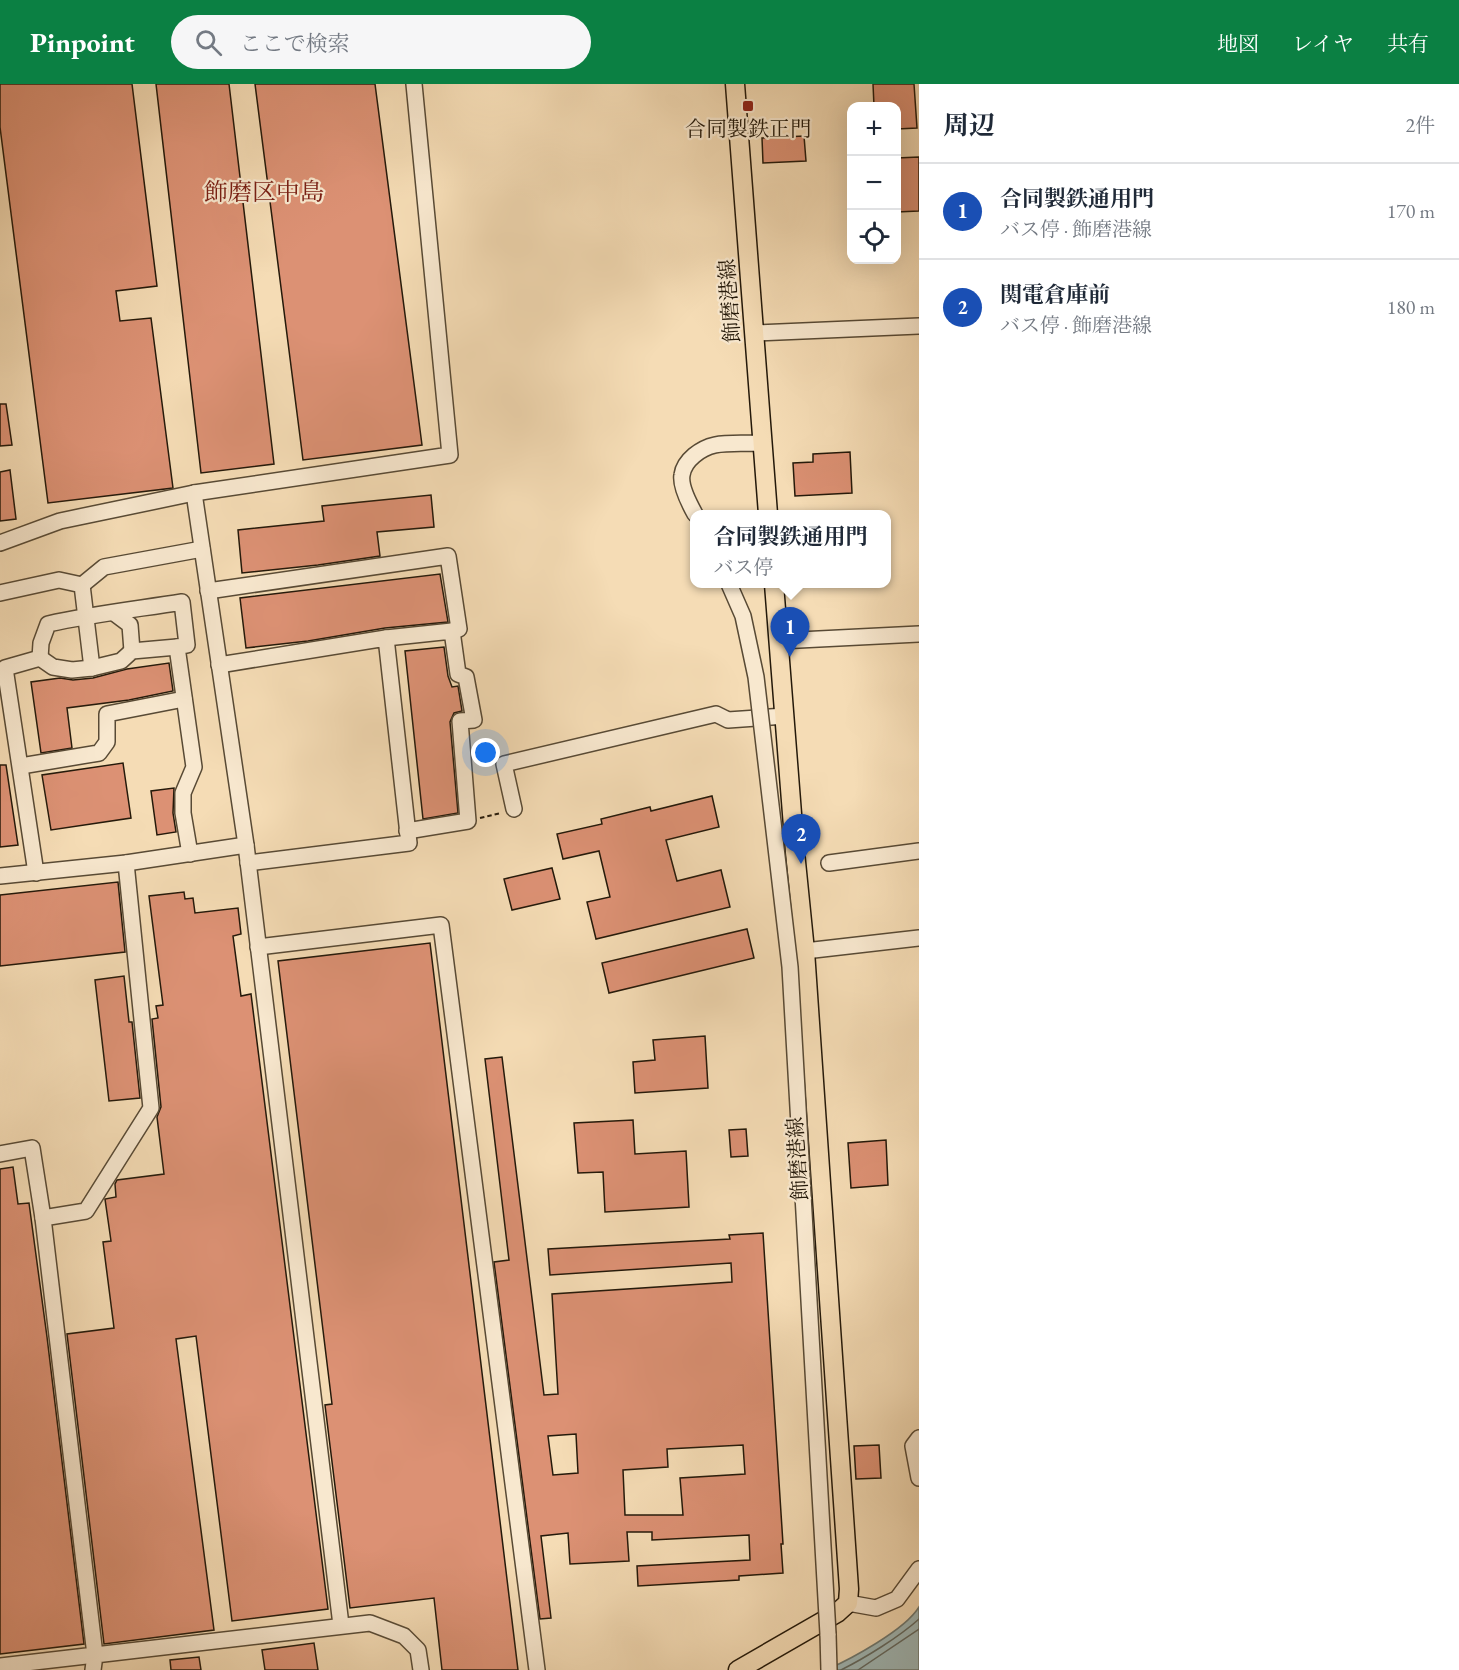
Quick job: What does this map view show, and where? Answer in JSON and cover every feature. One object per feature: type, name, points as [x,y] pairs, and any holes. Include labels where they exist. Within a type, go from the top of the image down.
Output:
[{"type":"main road","name":"飾磨港線","points":[[735,84],[768,510]]},
{"type":"main road","name":"飾磨港線","points":[[774,588],[805,951],[848,1603]]},
{"type":"main road","points":[[738,1670],[837,1613],[848,1603]]},
{"type":"street","points":[[0,543],[60,521],[194,493],[450,455],[414,84]]},
{"type":"street","points":[[754,333],[919,326]]},
{"type":"street","points":[[693,510],[684,490],[681,476],[688,462],[700,451],[716,445],[761,443]]},
{"type":"street","points":[[194,493],[246,845],[341,1625]]},
{"type":"street","points":[[82,585],[104,567],[202,549]]},
{"type":"street","points":[[208,591],[448,556],[459,629],[219,665]]},
{"type":"street","points":[[0,593],[59,580],[82,585]]},
{"type":"street","points":[[82,585],[92,668]]},
{"type":"street","points":[[731,588],[743,616],[756,677],[790,967],[829,1670]]},
{"type":"street","points":[[182,602],[188,645],[132,651],[121,661],[72,670],[53,667],[40,658],[41,644],[48,624],[85,615],[114,613],[182,602]]},
{"type":"street","points":[[114,613],[130,625],[132,651]]},
{"type":"street","points":[[408,831],[468,821],[460,721],[474,720],[466,676],[458,674],[452,631]]},
{"type":"street","points":[[779,641],[919,634]]},
{"type":"street","points":[[248,863],[409,843],[386,639]]},
{"type":"street","points":[[177,647],[194,767],[183,793],[183,813],[190,854]]},
{"type":"street","points":[[36,873],[21,766],[8,733],[5,668],[40,658]]},
{"type":"street","points":[[21,766],[99,753],[107,742],[107,714],[184,699]]},
{"type":"street","points":[[511,810],[504,765],[716,714],[728,720],[785,716]]},
{"type":"street","points":[[0,876],[126,863],[246,845]]},
{"type":"street","points":[[829,863],[919,851]]},
{"type":"street","points":[[43,1218],[86,1211],[151,1108],[126,863]]},
{"type":"street","points":[[258,947],[441,925],[537,1670]]},
{"type":"street","points":[[805,951],[919,938]]},
{"type":"street","points":[[0,1154],[32,1148],[43,1218],[94,1663]]},
{"type":"street","points":[[919,1438],[913,1446],[919,1478]]},
{"type":"street","points":[[848,1603],[876,1608],[887,1604],[897,1599],[919,1569]]},
{"type":"street","points":[[0,1666],[94,1663],[341,1625],[370,1623],[404,1636],[418,1650],[421,1670]]},
{"type":"path","points":[[468,821],[511,810]]},
{"type":"water","points":[[919,1607],[919,1670],[826,1670],[890,1634],[912,1616]]},
{"type":"building","points":[[0,84],[132,84],[157,286],[116,291],[120,321],[151,318],[173,488],[48,503],[0,127]]},
{"type":"building","points":[[156,84],[229,84],[274,464],[201,473]]},
{"type":"building","points":[[255,84],[375,84],[422,445],[303,460]]},
{"type":"building","points":[[873,84],[914,84],[917,128],[901,129],[901,102],[874,102]]},
{"type":"building","points":[[804,136],[806,161],[763,163],[762,138]]},
{"type":"building","points":[[919,157],[919,211],[901,212],[901,158]]},
{"type":"building","points":[[0,404],[6,404],[12,445],[0,446]]},
{"type":"building","points":[[850,452],[852,493],[795,496],[793,463],[813,462],[813,454]]},
{"type":"building","points":[[10,470],[16,519],[0,521],[0,472]]},
{"type":"building","points":[[431,495],[434,527],[377,532],[380,556],[242,573],[238,530],[324,521],[322,506]]},
{"type":"building","points":[[440,574],[448,622],[385,628],[308,641],[246,648],[240,598]]},
{"type":"building","points":[[444,647],[448,676],[452,687],[458,686],[462,711],[454,713],[450,722],[458,813],[423,819],[405,651]]},
{"type":"building","points":[[169,663],[173,691],[129,700],[67,708],[72,748],[41,753],[31,682],[60,678],[73,680],[93,678],[127,669]]},
{"type":"building","points":[[123,763],[131,818],[51,830],[42,775]]},
{"type":"building","points":[[0,765],[6,765],[18,845],[0,847]]},
{"type":"building","points":[[174,788],[173,813],[176,832],[157,835],[151,791]]},
{"type":"building","points":[[712,796],[719,827],[666,840],[677,881],[721,870],[730,907],[596,939],[587,902],[610,897],[599,851],[563,859],[557,834],[602,824],[601,819],[650,807],[651,811]]},
{"type":"building","points":[[552,868],[560,899],[512,910],[504,879]]},
{"type":"building","points":[[118,882],[125,952],[0,966],[0,895]]},
{"type":"building","points":[[184,892],[185,899],[193,898],[195,913],[238,908],[241,934],[233,936],[241,996],[251,994],[328,1609],[232,1621],[196,1336],[176,1339],[214,1630],[104,1644],[67,1334],[114,1328],[103,1242],[111,1241],[105,1199],[116,1197],[117,1180],[164,1174],[157,1117],[161,1107],[152,1019],[158,1018],[156,1006],[163,1005],[149,896]]},
{"type":"building","points":[[747,929],[754,958],[609,993],[602,963]]},
{"type":"building","points":[[430,943],[518,1670],[442,1670],[434,1598],[350,1608],[325,1405],[332,1404],[278,961]]},
{"type":"building","points":[[124,976],[129,1022],[132,1022],[140,1098],[109,1101],[95,980]]},
{"type":"building","points":[[705,1036],[708,1088],[635,1093],[633,1062],[655,1060],[653,1040]]},
{"type":"building","points":[[502,1057],[544,1395],[558,1394],[552,1294],[732,1282],[731,1263],[550,1275],[548,1249],[730,1239],[729,1235],[763,1233],[783,1573],[739,1576],[739,1580],[638,1586],[637,1566],[750,1560],[749,1535],[652,1540],[652,1532],[627,1532],[629,1561],[570,1564],[568,1533],[541,1536],[551,1618],[540,1619],[494,1262],[509,1260],[485,1059]],"holes":[[[576,1434],[578,1473],[553,1475],[548,1436]],[[743,1445],[745,1474],[680,1478],[683,1515],[625,1515],[623,1470],[668,1467],[667,1449]]]},
{"type":"building","points":[[633,1120],[635,1154],[686,1151],[689,1207],[605,1212],[603,1172],[578,1173],[574,1123]]},
{"type":"building","points":[[746,1129],[748,1156],[731,1157],[729,1130]]},
{"type":"building","points":[[886,1140],[888,1185],[851,1188],[848,1143]]},
{"type":"building","points":[[13,1167],[18,1204],[29,1203],[84,1644],[0,1654],[0,1169]]},
{"type":"building","points":[[879,1445],[881,1478],[856,1479],[854,1446]]},
{"type":"building","points":[[314,1643],[318,1670],[265,1670],[262,1650]]},
{"type":"building","points":[[199,1657],[201,1670],[171,1670],[170,1660]]},
{"type":"place","name":"合同製鉄正門","points":[[748,106]]},
{"type":"place","name":"合同製鉄通用門","points":[[790,657]]},
{"type":"place","name":"関電倉庫前","points":[[801,864]]},
{"type":"district","name":"飾磨区中島","points":[[264,191]]}]
